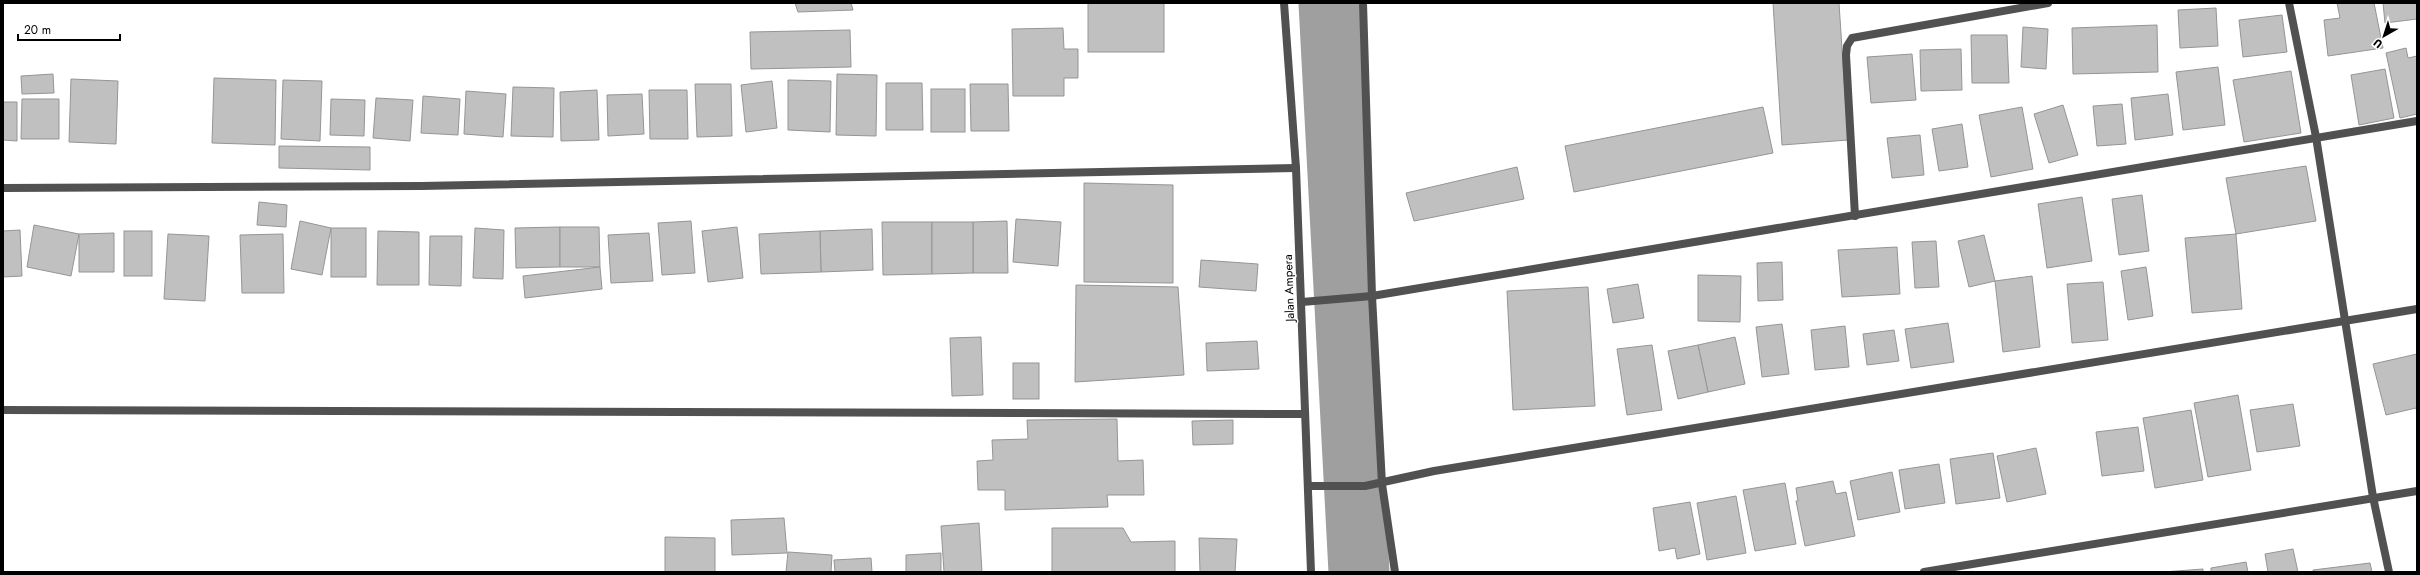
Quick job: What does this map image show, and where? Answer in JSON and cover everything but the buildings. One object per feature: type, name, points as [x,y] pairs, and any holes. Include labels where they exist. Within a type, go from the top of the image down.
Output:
[{"type":"street","name":"Jalan Ampera","points":[[1284,3],[1296,168],[1311,572]]},
{"type":"street","points":[[1362,3],[1372,296],[1382,484],[1395,572]]},
{"type":"street","points":[[1855,216],[1846,55],[1847,46],[1852,38],[2048,3]]},
{"type":"street","points":[[2288,3],[2316,137],[2347,320],[2373,497],[2389,572]]},
{"type":"street","points":[[1302,302],[1372,296],[2417,121]]},
{"type":"street","points":[[3,188],[429,186],[1296,168]]},
{"type":"street","points":[[1308,486],[1365,486],[1382,484],[1434,471],[2417,309]]},
{"type":"street","points":[[3,410],[1305,414]]},
{"type":"street","points":[[1924,572],[2373,497],[2417,491]]},
{"type":"waterway","points":[[1329,3],[1359,572]]}]
